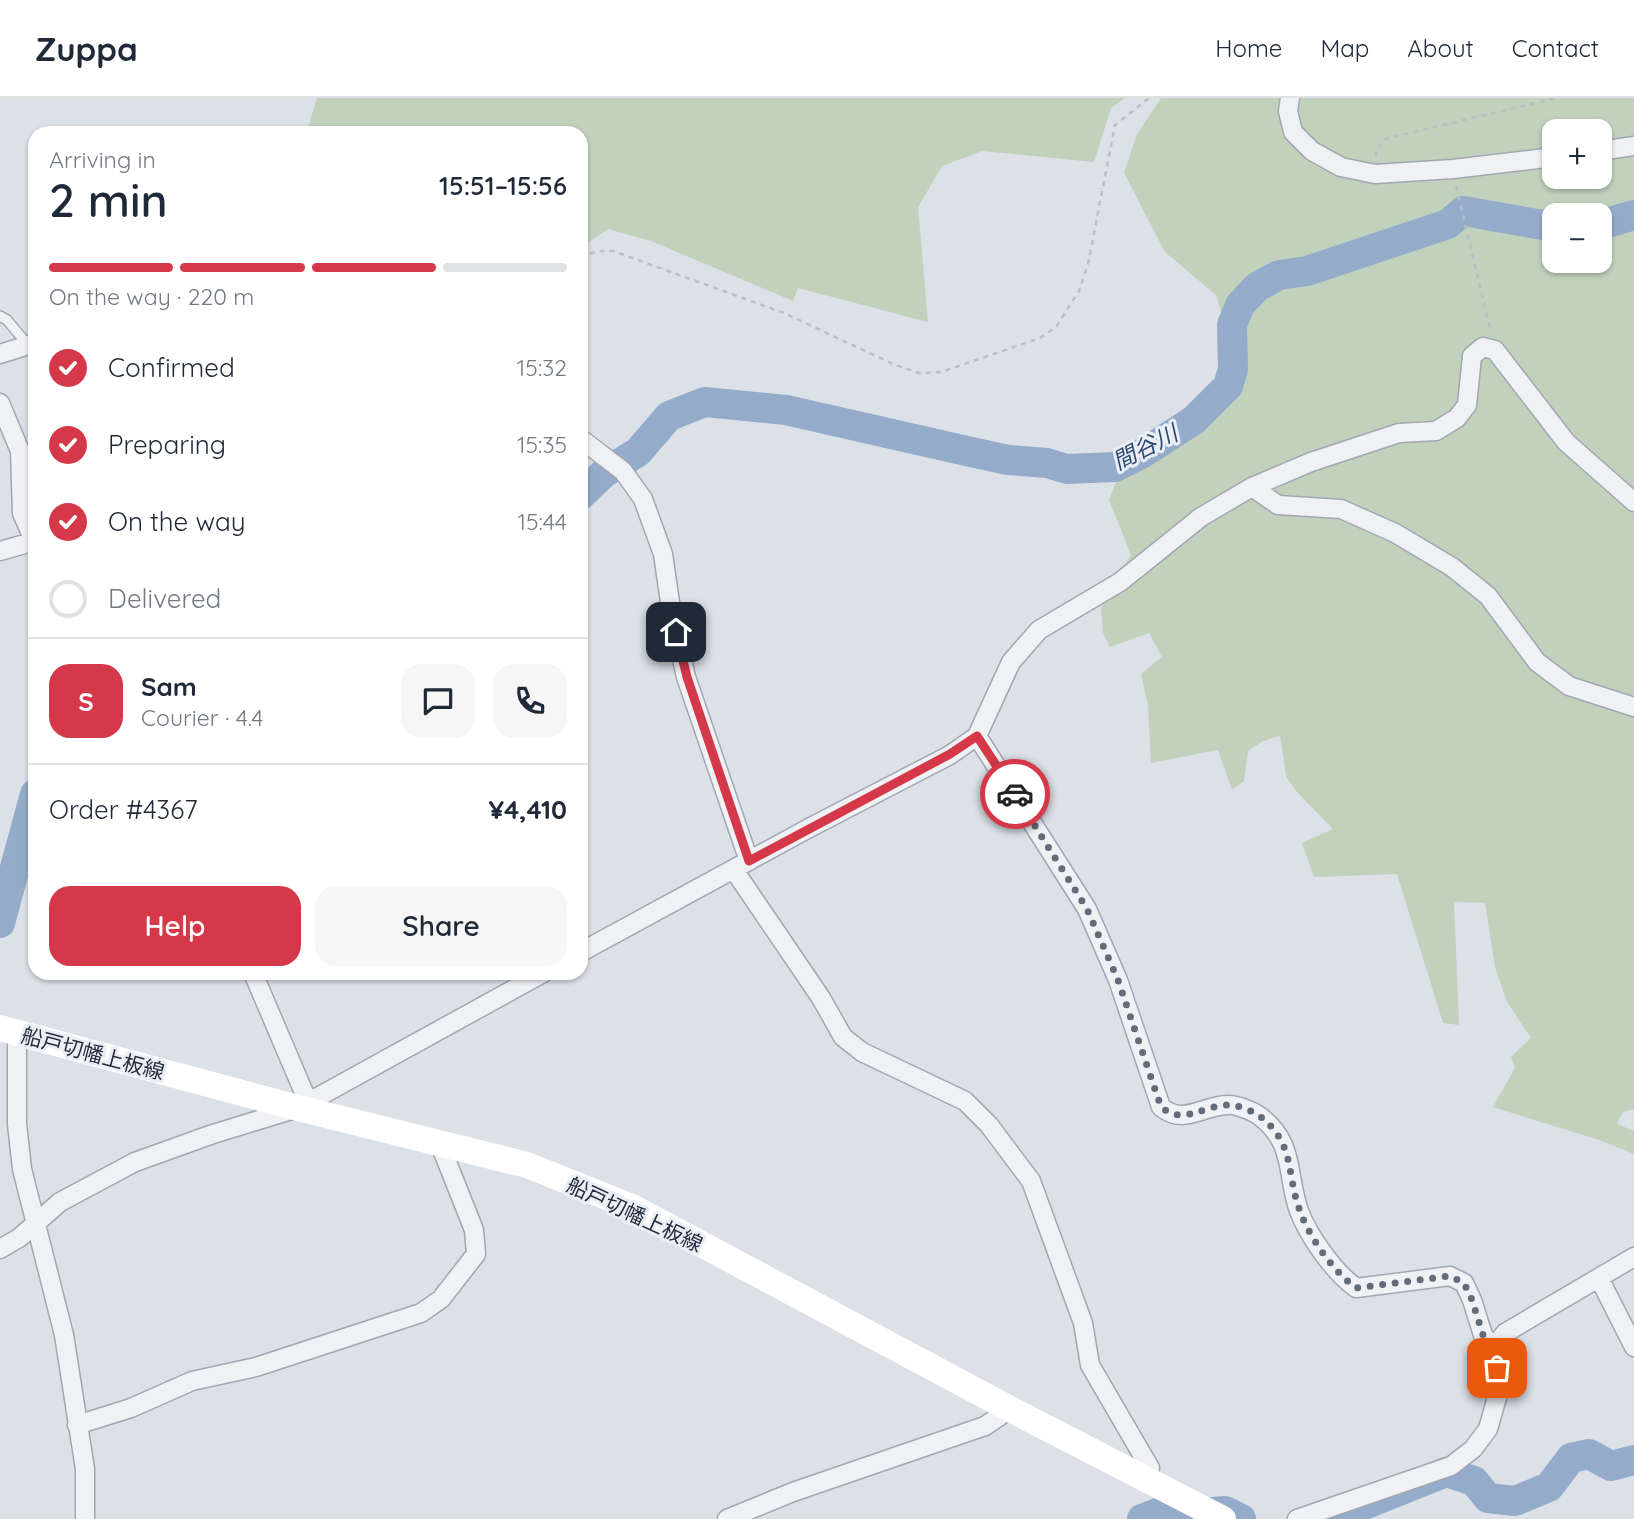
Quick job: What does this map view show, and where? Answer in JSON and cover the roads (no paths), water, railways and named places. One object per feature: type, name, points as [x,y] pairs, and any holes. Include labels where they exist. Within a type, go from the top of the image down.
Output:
[{"type":"main road","name":"船戸切幡上板線","points":[[8,1030],[527,1165],[632,1207],[1010,1409],[1214,1514]]},
{"type":"street","points":[[1290,98],[1288,111],[1293,132],[1312,151],[1341,167],[1375,174],[1453,169],[1542,158]]},
{"type":"street","points":[[1612,149],[1634,146]]},
{"type":"street","points":[[0,354],[28,346]]},
{"type":"street","points":[[588,948],[950,754],[977,736],[1011,662],[1039,630],[1120,582],[1201,517],[1252,487],[1311,462],[1399,433],[1436,431],[1457,418],[1467,405],[1472,356],[1483,347],[1495,349],[1566,442],[1634,502]]},
{"type":"street","points":[[0,403],[20,451],[22,513],[28,526]]},
{"type":"street","points":[[588,444],[623,471],[643,499],[663,554],[671,609],[687,677],[742,865],[843,1037],[862,1052],[964,1101],[989,1125],[1031,1181],[1083,1323],[1090,1365],[1150,1468],[1148,1480]]},
{"type":"street","points":[[1252,487],[1278,505],[1341,509],[1395,533],[1452,567],[1488,596],[1537,662],[1569,686],[1634,707]]},
{"type":"street","points":[[0,551],[28,544]]},
{"type":"street","points":[[977,736],[1087,909],[1118,980],[1161,1107],[1170,1114],[1188,1115],[1229,1104],[1257,1114],[1279,1138],[1291,1164],[1299,1209],[1311,1235],[1345,1280],[1356,1288],[1450,1276],[1464,1283],[1483,1335],[1493,1348],[1500,1387],[1488,1429],[1473,1449],[1451,1466],[1297,1519]]},
{"type":"street","points":[[256,980],[303,1105]]},
{"type":"street","points":[[0,1249],[19,1238],[60,1202],[135,1162],[303,1105],[530,980]]},
{"type":"street","points":[[8,1030],[22,1169],[64,1335],[85,1469],[85,1519]]},
{"type":"street","points":[[77,1425],[131,1408],[192,1381],[256,1367],[411,1317],[441,1299],[476,1254],[474,1230],[439,1142]]},
{"type":"street","points":[[1493,1348],[1505,1334],[1634,1258]]},
{"type":"street","points":[[1600,1278],[1634,1347]]},
{"type":"street","points":[[727,1519],[793,1492],[985,1426],[1010,1409]]},
{"type":"lane","points":[[0,316],[28,341]]},
{"type":"waterway","name":"間谷川","points":[[588,488],[604,473],[638,452],[669,416],[705,402],[786,410],[1008,460],[1047,463],[1067,469],[1115,467],[1143,453],[1194,420],[1228,386],[1233,369],[1232,325],[1240,305],[1257,287],[1279,275],[1307,271],[1448,224],[1463,211],[1542,225]]},
{"type":"waterway","name":"間谷川","points":[[1612,221],[1634,215]]},
{"type":"waterway","name":"間谷川","points":[[0,923],[28,820]]},
{"type":"waterway","points":[[1329,1519],[1446,1472],[1474,1481],[1488,1498],[1515,1501],[1549,1487],[1571,1458],[1589,1454],[1611,1466],[1634,1460]]},
{"type":"waterway","points":[[1142,1519],[1160,1512],[1190,1514],[1225,1511],[1241,1519]]}]
